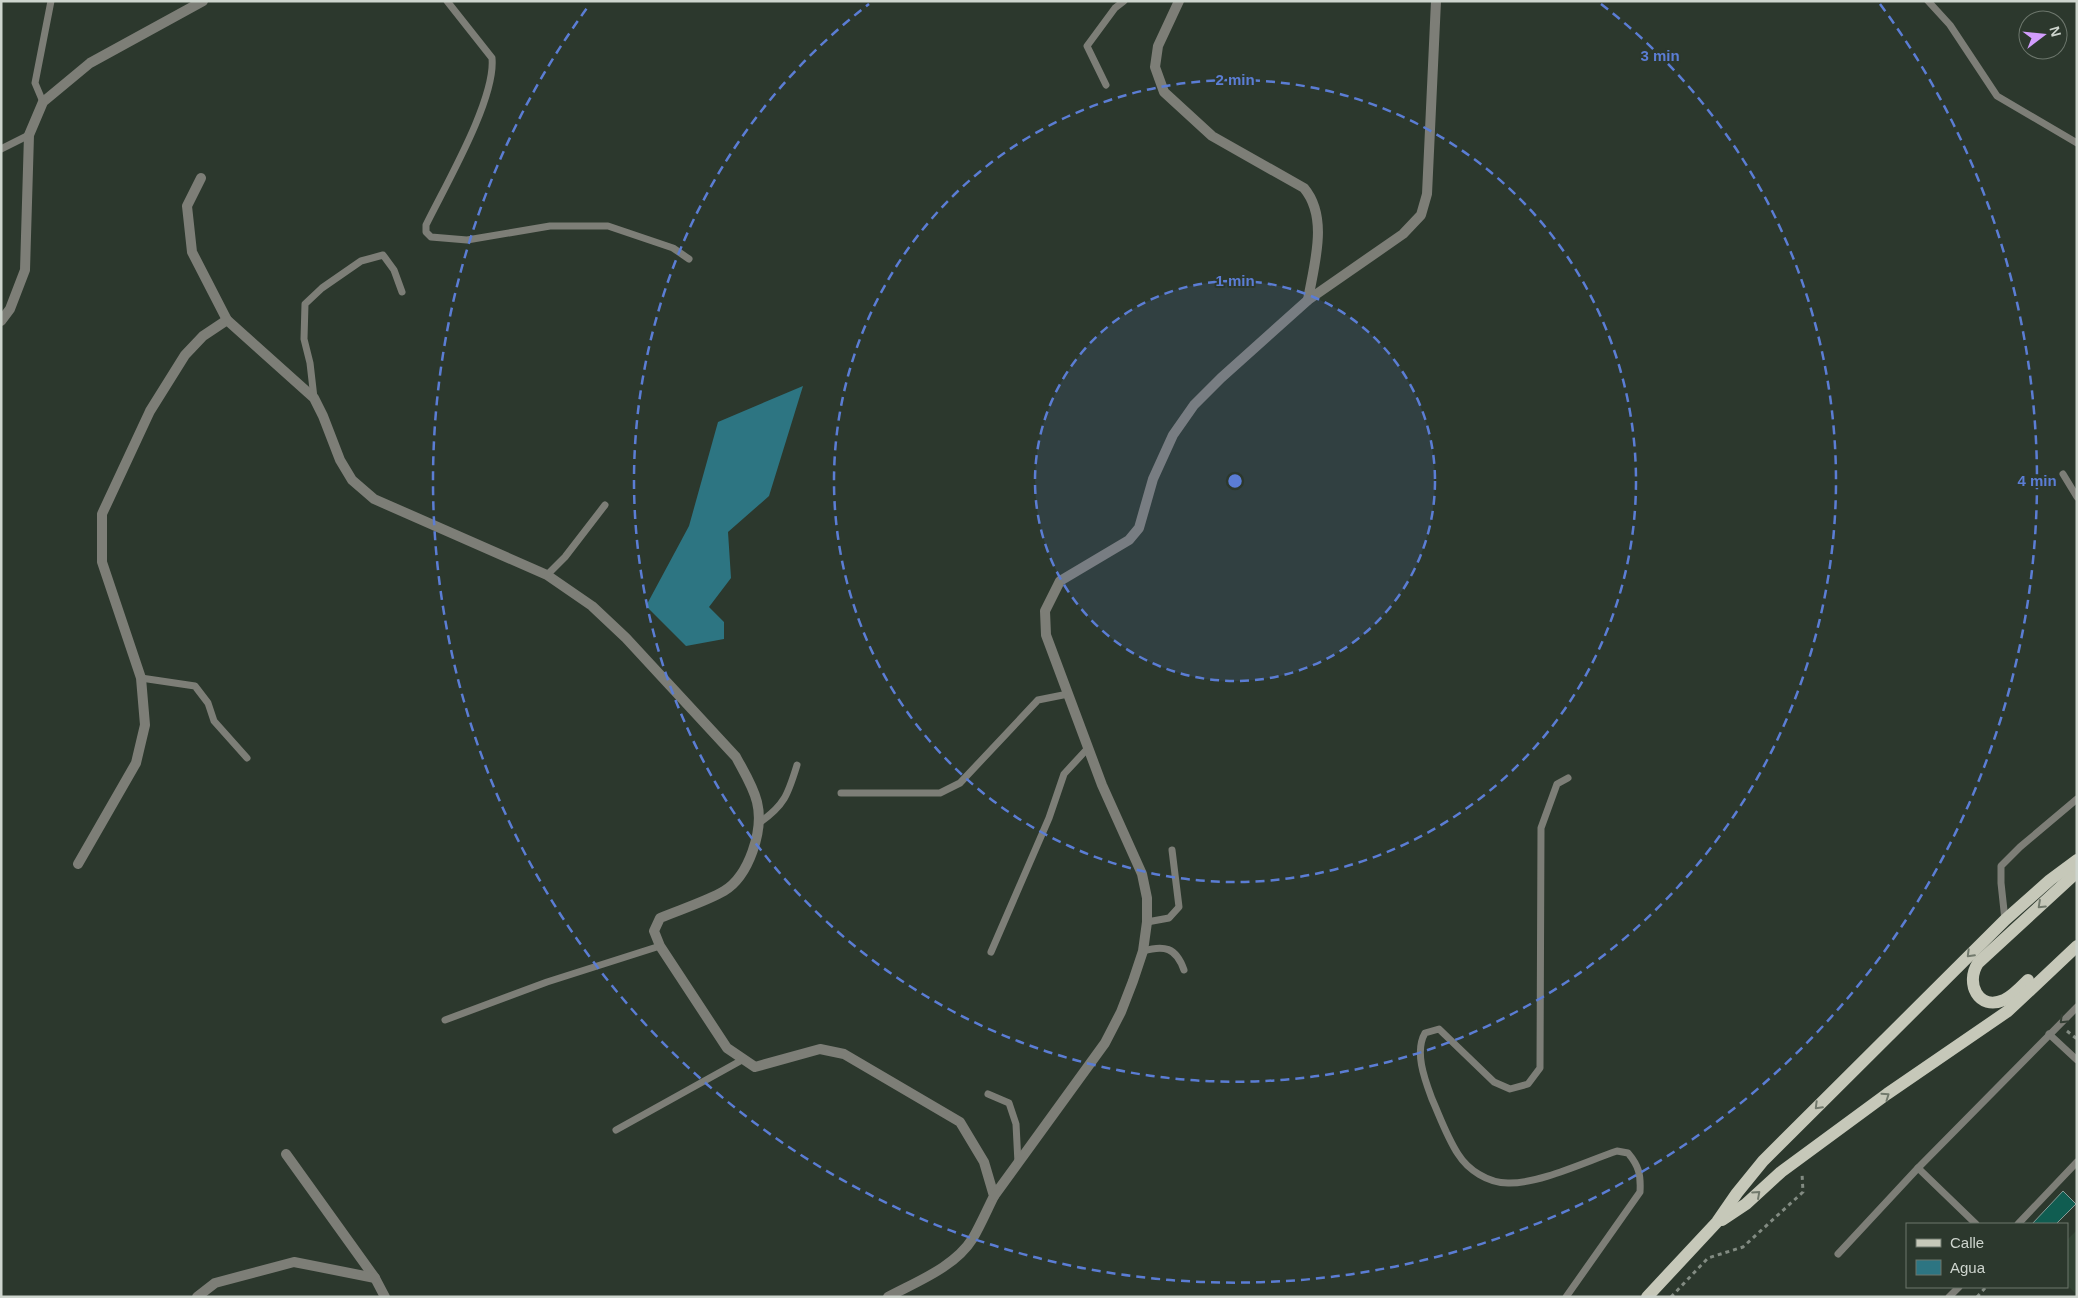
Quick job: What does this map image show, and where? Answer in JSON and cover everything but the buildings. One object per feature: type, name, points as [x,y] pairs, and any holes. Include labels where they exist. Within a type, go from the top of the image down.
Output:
[{"type":"main road","points":[[1647,1297],[1718,1222],[1737,1193],[1763,1161],[2005,920],[2050,880],[2077,860]]},
{"type":"main road","points":[[2077,872],[1978,963],[1971,979],[1976,993],[1986,1001],[2003,1001],[2012,996],[2077,935]]},
{"type":"main road","points":[[1718,1222],[1746,1204],[1781,1172],[1887,1094],[2008,1011],[2077,946]]},
{"type":"street","points":[[1,321],[10,309],[26,270],[29,135],[44,102],[90,63],[203,1]]},
{"type":"street","points":[[1179,1],[1158,46],[1155,67],[1164,92],[1212,136],[1304,188],[1313,198],[1318,232],[1308,300]]},
{"type":"street","points":[[888,1297],[954,1260],[973,1239],[994,1196],[1105,1043],[1124,1005],[1143,951],[1147,922],[1147,898],[1142,874],[1102,785],[1046,635],[1045,611],[1060,581],[1128,540],[1139,528],[1153,479],[1173,435],[1194,405],[1221,378],[1308,300],[1402,234],[1421,215],[1427,194],[1436,1]]},
{"type":"street","points":[[201,178],[187,206],[192,252],[227,320],[314,398],[324,416],[340,460],[352,480],[374,499],[547,574],[592,606],[626,638],[736,757],[757,803],[759,823],[750,860],[737,881],[723,892],[660,918],[654,931],[660,946],[727,1048],[742,1060],[755,1067],[820,1049],[844,1054],[960,1122],[984,1162],[994,1196]]},
{"type":"street","points":[[78,864],[136,763],[145,725],[141,678],[102,562],[102,514],[150,411],[185,354],[203,336],[227,320]]},
{"type":"street","points":[[286,1154],[375,1278],[385,1297]]},
{"type":"street","points":[[197,1297],[215,1283],[294,1262],[375,1278]]},
{"type":"lane","points":[[44,102],[35,83],[50,1]]},
{"type":"lane","points":[[447,1],[492,58],[493,70],[478,119],[426,225],[426,232],[431,237],[467,240],[550,226],[608,226],[673,248],[689,259]]},
{"type":"lane","points":[[1106,84],[1087,46],[1115,8],[1124,1]]},
{"type":"lane","points":[[1928,1],[1950,25],[1997,96],[2077,143]]},
{"type":"lane","points":[[1,149],[29,135]]},
{"type":"lane","points":[[314,398],[310,364],[304,339],[305,304],[322,288],[361,261],[383,255],[394,270],[402,292]]},
{"type":"lane","points":[[2063,474],[2077,497]]},
{"type":"lane","points":[[547,574],[565,557],[605,505]]},
{"type":"lane","points":[[141,678],[195,686],[208,704],[214,721],[247,758]]},
{"type":"lane","points":[[841,793],[940,793],[960,783],[1038,700],[1068,694]]},
{"type":"lane","points":[[991,952],[1049,818],[1064,774],[1088,748]]},
{"type":"lane","points":[[759,823],[777,811],[790,788],[798,765]]},
{"type":"lane","points":[[1566,1297],[1640,1192],[1641,1177],[1636,1163],[1628,1153],[1617,1151],[1532,1180],[1508,1183],[1487,1180],[1473,1170],[1458,1155],[1442,1122],[1426,1084],[1420,1041],[1425,1033],[1439,1029],[1494,1082],[1510,1089],[1528,1084],[1540,1068],[1541,828],[1558,784],[1568,778]]},
{"type":"lane","points":[[2005,920],[2001,866],[2077,799]]},
{"type":"lane","points":[[1147,922],[1169,918],[1179,908],[1172,850]]},
{"type":"lane","points":[[445,1020],[547,982],[660,946]]},
{"type":"lane","points":[[1143,951],[1158,947],[1172,951],[1180,958],[1184,970]]},
{"type":"lane","points":[[1838,1254],[1918,1168],[2077,1007]]},
{"type":"lane","points":[[2050,1034],[2077,1060]]},
{"type":"lane","points":[[616,1130],[742,1060]]},
{"type":"lane","points":[[988,1094],[1010,1103],[1016,1124],[1018,1163]]},
{"type":"lane","points":[[2019,1223],[2077,1162]]},
{"type":"lane","points":[[1918,1168],[1975,1223]]},
{"type":"lane","points":[[1949,1297],[1958,1288]]},
{"type":"path","points":[[1672,1297],[1708,1258],[1743,1247],[1803,1192],[1801,1157]]},
{"type":"shaded area","points":[[2077,1230],[2077,1295],[2068,1286],[2068,1239]]},
{"type":"water","points":[[803,386],[769,496],[728,532],[731,578],[709,607],[724,622],[724,639],[686,646],[646,606],[689,526],[718,422]]}]
